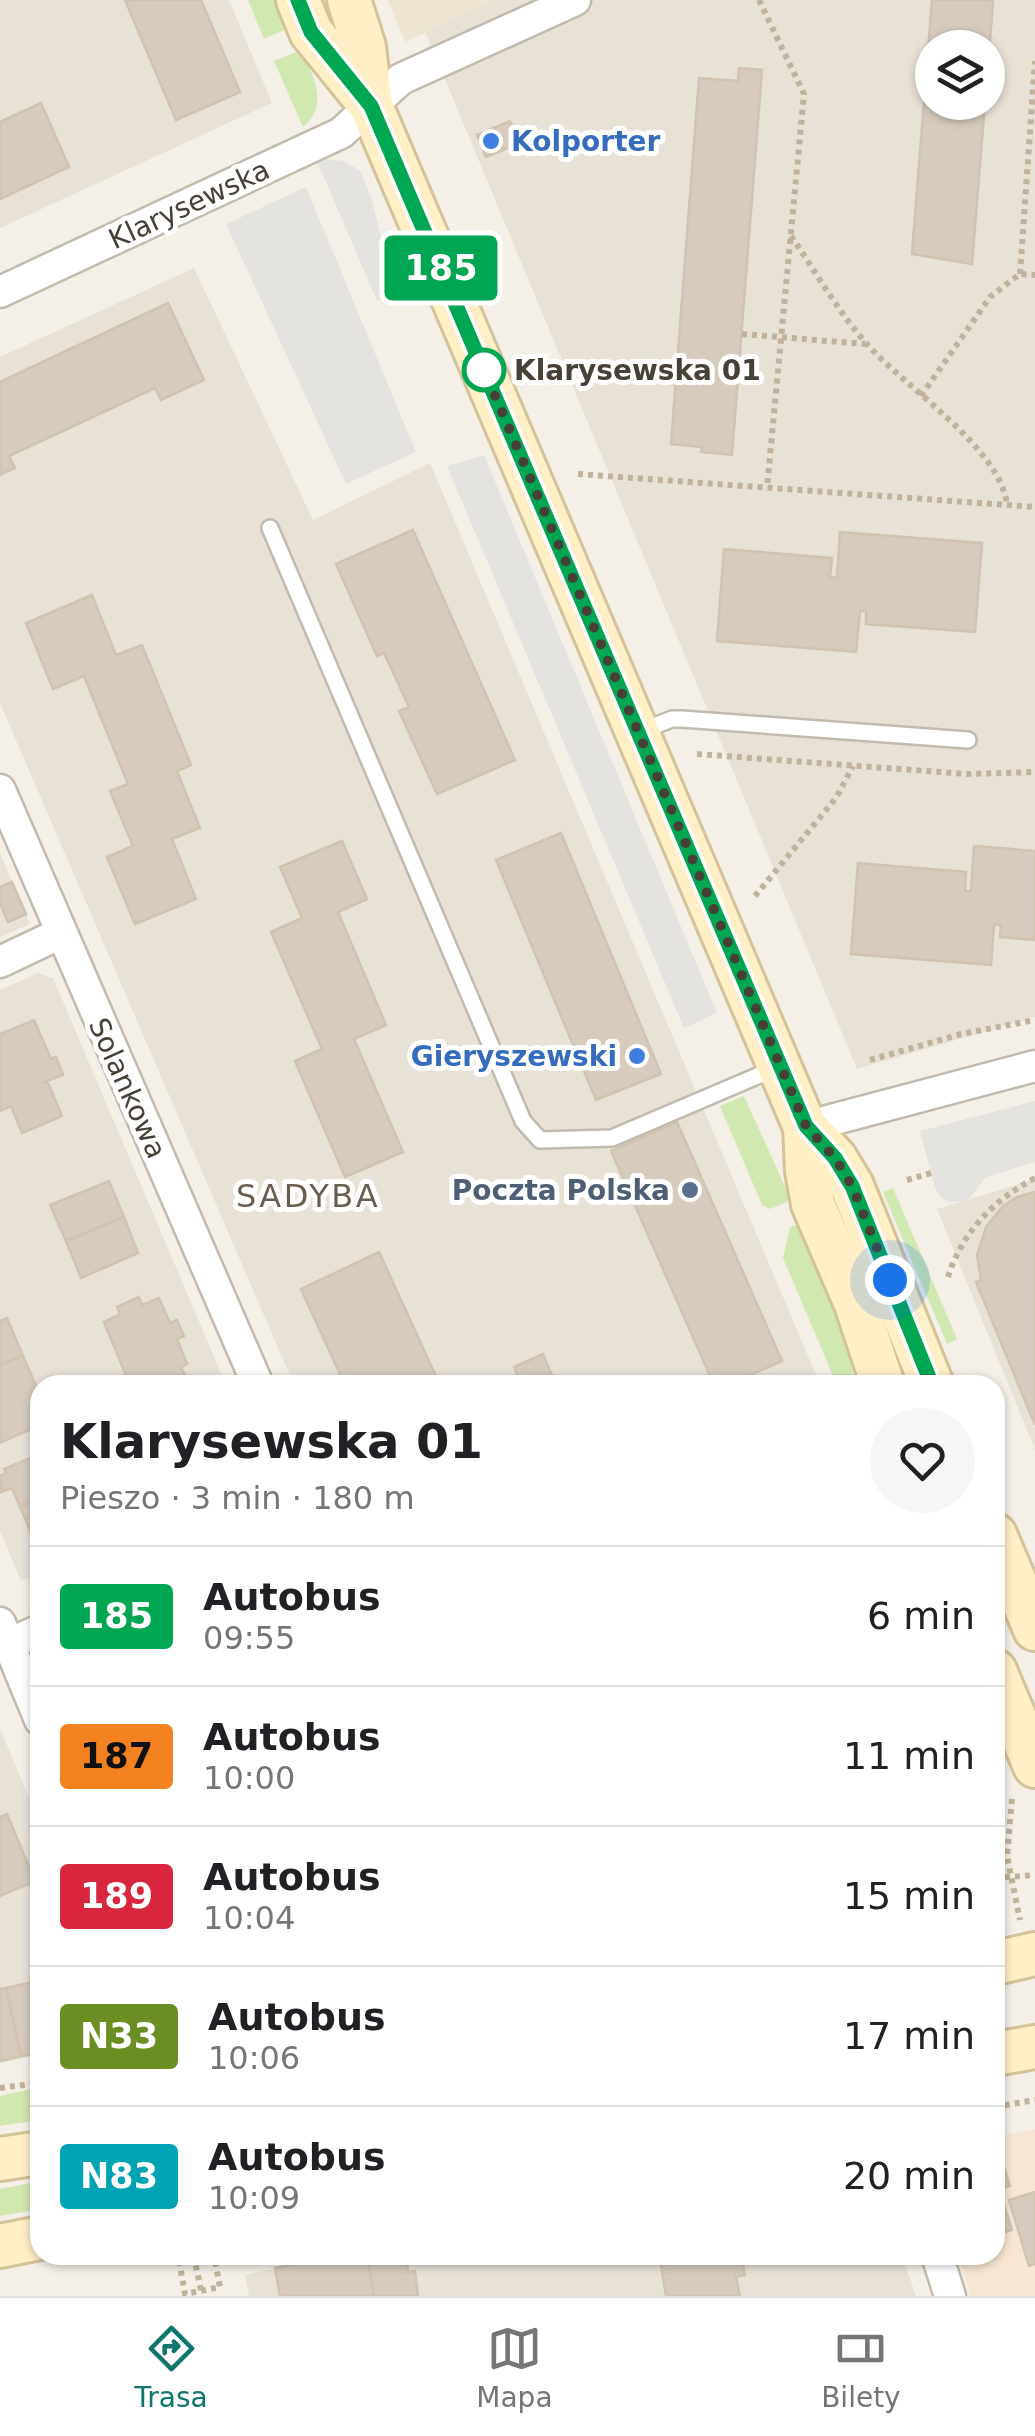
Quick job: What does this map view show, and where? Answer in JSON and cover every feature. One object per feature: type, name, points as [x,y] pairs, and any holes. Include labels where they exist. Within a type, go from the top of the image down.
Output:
[{"type":"street","points":[[298,0],[311,32],[371,106],[806,1126],[835,1158],[852,1186],[928,1375]]},
{"type":"street","points":[[349,0],[364,47],[371,106]]},
{"type":"street","name":"Klarysewska","points":[[0,292],[341,133],[402,78],[575,0]]},
{"type":"street","name":"Solankowa","points":[[0,790],[254,1375]]},
{"type":"street","points":[[0,962],[61,933]]},
{"type":"street","points":[[806,1126],[1035,1066]]},
{"type":"street","points":[[806,1126],[806,1171],[813,1204],[856,1304],[880,1375]]},
{"type":"street","points":[[1005,1557],[1033,1617]]},
{"type":"street","points":[[30,1631],[4,1634],[30,1696]]},
{"type":"street","points":[[1005,1695],[1028,1750]]},
{"type":"street","points":[[1005,1955],[1028,1940]]},
{"type":"street","points":[[1005,2052],[1035,2048]]},
{"type":"street","points":[[0,2158],[30,2154]]},
{"type":"street","points":[[0,2246],[30,2240]]},
{"type":"street","points":[[940,2265],[950,2296]]},
{"type":"lane","points":[[270,528],[523,1121],[540,1140],[612,1138],[780,1066]]},
{"type":"lane","points":[[637,733],[682,718],[968,740]]},
{"type":"path","points":[[759,0],[804,94],[767,488]]},
{"type":"path","points":[[1020,274],[1035,61]]},
{"type":"path","points":[[791,235],[866,344],[980,450],[1006,495],[1006,505]]},
{"type":"path","points":[[921,396],[990,297],[1020,274],[1035,275]]},
{"type":"path","points":[[742,334],[866,344]]},
{"type":"path","points":[[578,474],[1035,507]]},
{"type":"path","points":[[697,754],[967,774],[1035,772]]},
{"type":"path","points":[[756,896],[836,798],[853,766]]},
{"type":"path","points":[[870,1060],[961,1034],[1035,1020]]},
{"type":"path","points":[[907,1180],[932,1173]]},
{"type":"path","points":[[948,1277],[955,1254],[977,1222],[1007,1192],[1035,1178]]},
{"type":"path","points":[[1028,1750],[1014,1769],[1007,1856],[1028,1940]]},
{"type":"path","points":[[1005,1877],[1035,1876]]},
{"type":"path","points":[[0,2088],[30,2084]]},
{"type":"path","points":[[1005,2105],[1035,2100]]},
{"type":"path","points":[[179,2265],[186,2294],[220,2288],[216,2265]]},
{"type":"path","points":[[199,2265],[202,2290]]},
{"type":"shaded area","points":[[0,0],[229,0],[272,103],[0,228]]},
{"type":"shaded area","points":[[388,0],[496,0],[405,42]]},
{"type":"shaded area","points":[[412,0],[1035,0],[1035,1017],[857,1069]]},
{"type":"shaded area","points":[[317,161],[344,161],[360,171],[371,196],[395,294],[377,301]]},
{"type":"shaded area","points":[[306,187],[416,452],[346,484],[226,224]]},
{"type":"shaded area","points":[[194,268],[313,520],[430,463],[816,1375],[290,1375],[0,703],[0,357]]},
{"type":"shaded area","points":[[484,455],[717,1013],[684,1028],[447,466]]},
{"type":"shaded area","points":[[0,853],[30,924],[0,937]]},
{"type":"shaded area","points":[[38,973],[53,978],[222,1375],[30,1375],[30,1578],[21,1581],[0,1531],[0,990]]},
{"type":"shaded area","points":[[1035,1101],[1035,1162],[986,1177],[967,1201],[948,1202],[940,1196],[920,1131]]},
{"type":"shaded area","points":[[1035,1179],[1035,1450],[1005,1375],[937,1209]]},
{"type":"shaded area","points":[[0,1729],[30,1800],[30,2057],[0,2063]]},
{"type":"shaded area","points":[[1035,2129],[1035,2296],[971,2296],[961,2265],[1005,2265],[1005,2135]]},
{"type":"shaded area","points":[[290,2265],[905,2265],[916,2296],[249,2296],[245,2275]]},
{"type":"green space","points":[[248,0],[282,0],[293,26],[264,39]]},
{"type":"green space","points":[[301,50],[317,90],[316,109],[303,127],[274,61]]},
{"type":"green space","points":[[744,1096],[791,1200],[770,1209],[762,1205],[720,1106]]},
{"type":"green space","points":[[893,1188],[957,1339],[947,1344],[883,1192]]},
{"type":"green space","points":[[802,1223],[848,1338],[853,1375],[833,1375],[783,1258],[790,1227]]},
{"type":"green space","points":[[30,2089],[30,2122],[0,2126],[0,2096]]},
{"type":"green space","points":[[30,2183],[30,2211],[0,2216],[0,2189]]},
{"type":"building","points":[[125,0],[201,0],[240,92],[176,120]]},
{"type":"building","points":[[932,0],[993,0],[991,30],[930,30]]},
{"type":"building","points":[[739,68],[762,70],[732,455],[671,444],[699,78],[738,81]]},
{"type":"building","points":[[41,103],[69,167],[0,199],[0,122]]},
{"type":"building","points":[[923,120],[984,120],[972,264],[912,254]]},
{"type":"building","points":[[510,121],[519,143],[503,150],[494,128]]},
{"type":"building","points":[[494,128],[503,150],[486,157],[477,135]]},
{"type":"building","points":[[168,303],[204,380],[161,400],[155,388],[9,456],[15,468],[0,475],[0,382]]},
{"type":"building","points":[[413,530],[515,760],[437,794],[399,711],[409,707],[384,653],[377,656],[336,564]]},
{"type":"building","points":[[840,532],[982,543],[975,632],[866,624],[866,611],[860,611],[856,652],[717,641],[724,549],[832,558],[830,577],[837,578]]},
{"type":"building","points":[[92,595],[116,655],[142,645],[191,765],[177,771],[200,828],[172,839],[196,899],[135,924],[107,857],[133,846],[110,791],[128,784],[84,676],[53,689],[26,623]]},
{"type":"building","points":[[561,833],[661,1074],[596,1100],[496,860]]},
{"type":"building","points":[[342,841],[367,899],[338,912],[386,1025],[354,1039],[403,1152],[345,1177],[295,1061],[322,1049],[271,932],[302,918],[280,867]]},
{"type":"building","points":[[974,846],[1035,851],[1035,940],[1000,937],[1001,925],[994,925],[991,965],[851,954],[858,863],[966,872],[965,891],[971,891]]},
{"type":"building","points":[[12,882],[26,914],[8,922],[0,903],[0,887]]},
{"type":"building","points":[[34,1020],[51,1059],[56,1057],[63,1075],[44,1082],[48,1083],[62,1116],[22,1133],[11,1106],[0,1111],[0,1034]]},
{"type":"building","points":[[677,1122],[782,1361],[750,1375],[710,1375],[611,1151]]},
{"type":"building","points":[[109,1181],[124,1217],[66,1241],[50,1205]]},
{"type":"building","points":[[1035,1192],[1035,1425],[976,1282],[981,1280],[977,1255],[986,1227],[1003,1206]]},
{"type":"building","points":[[124,1217],[138,1253],[81,1278],[66,1241]]},
{"type":"building","points":[[379,1252],[435,1375],[340,1375],[301,1289]]},
{"type":"building","points":[[139,1297],[142,1305],[159,1298],[170,1323],[177,1320],[184,1336],[177,1339],[187,1364],[181,1367],[185,1375],[126,1375],[104,1322],[120,1314],[117,1307]]},
{"type":"building","points":[[7,1318],[23,1356],[0,1365],[0,1321]]},
{"type":"building","points":[[543,1354],[552,1375],[517,1375],[514,1367]]},
{"type":"building","points":[[23,1356],[31,1375],[30,1430],[0,1443],[0,1365]]},
{"type":"building","points":[[30,1458],[30,1502],[20,1507],[12,1488],[1,1492],[0,1476],[6,1473],[4,1469]]},
{"type":"building","points":[[30,1502],[30,1530],[20,1507]]},
{"type":"building","points":[[7,1814],[30,1869],[30,1883],[0,1896],[0,1817]]},
{"type":"building","points":[[30,1983],[30,2055],[21,2056],[6,1988]]},
{"type":"building","points":[[6,1988],[21,2056],[0,2061],[0,1989]]},
{"type":"building","points":[[1035,2192],[1035,2264],[1029,2266],[1009,2200]]},
{"type":"building","points":[[1005,2208],[1012,2230],[1005,2232]]},
{"type":"building","points":[[369,2265],[374,2296],[280,2296],[275,2268]]},
{"type":"building","points":[[369,2265],[407,2265],[408,2272],[415,2271],[418,2296],[374,2296]]},
{"type":"building","points":[[661,2265],[743,2265],[745,2275],[736,2277],[740,2296],[666,2296]]},
{"type":"bus line","name":"185","points":[[298,0],[311,32],[371,106],[806,1126],[835,1158],[852,1186],[928,1375]]},
{"type":"place","name":"Kolporter","points":[[491,141]]},
{"type":"place","name":"Klarysewska 01","points":[[484,370]]},
{"type":"place","name":"Gieryszewski","points":[[637,1056]]},
{"type":"place","name":"Poczta Polska","points":[[690,1190]]},
{"type":"district","name":"SADYBA","points":[[308,1196]]},
{"type":"route","points":[[484,370],[479,358],[806,1126],[835,1158],[852,1186],[890,1280]]}]
